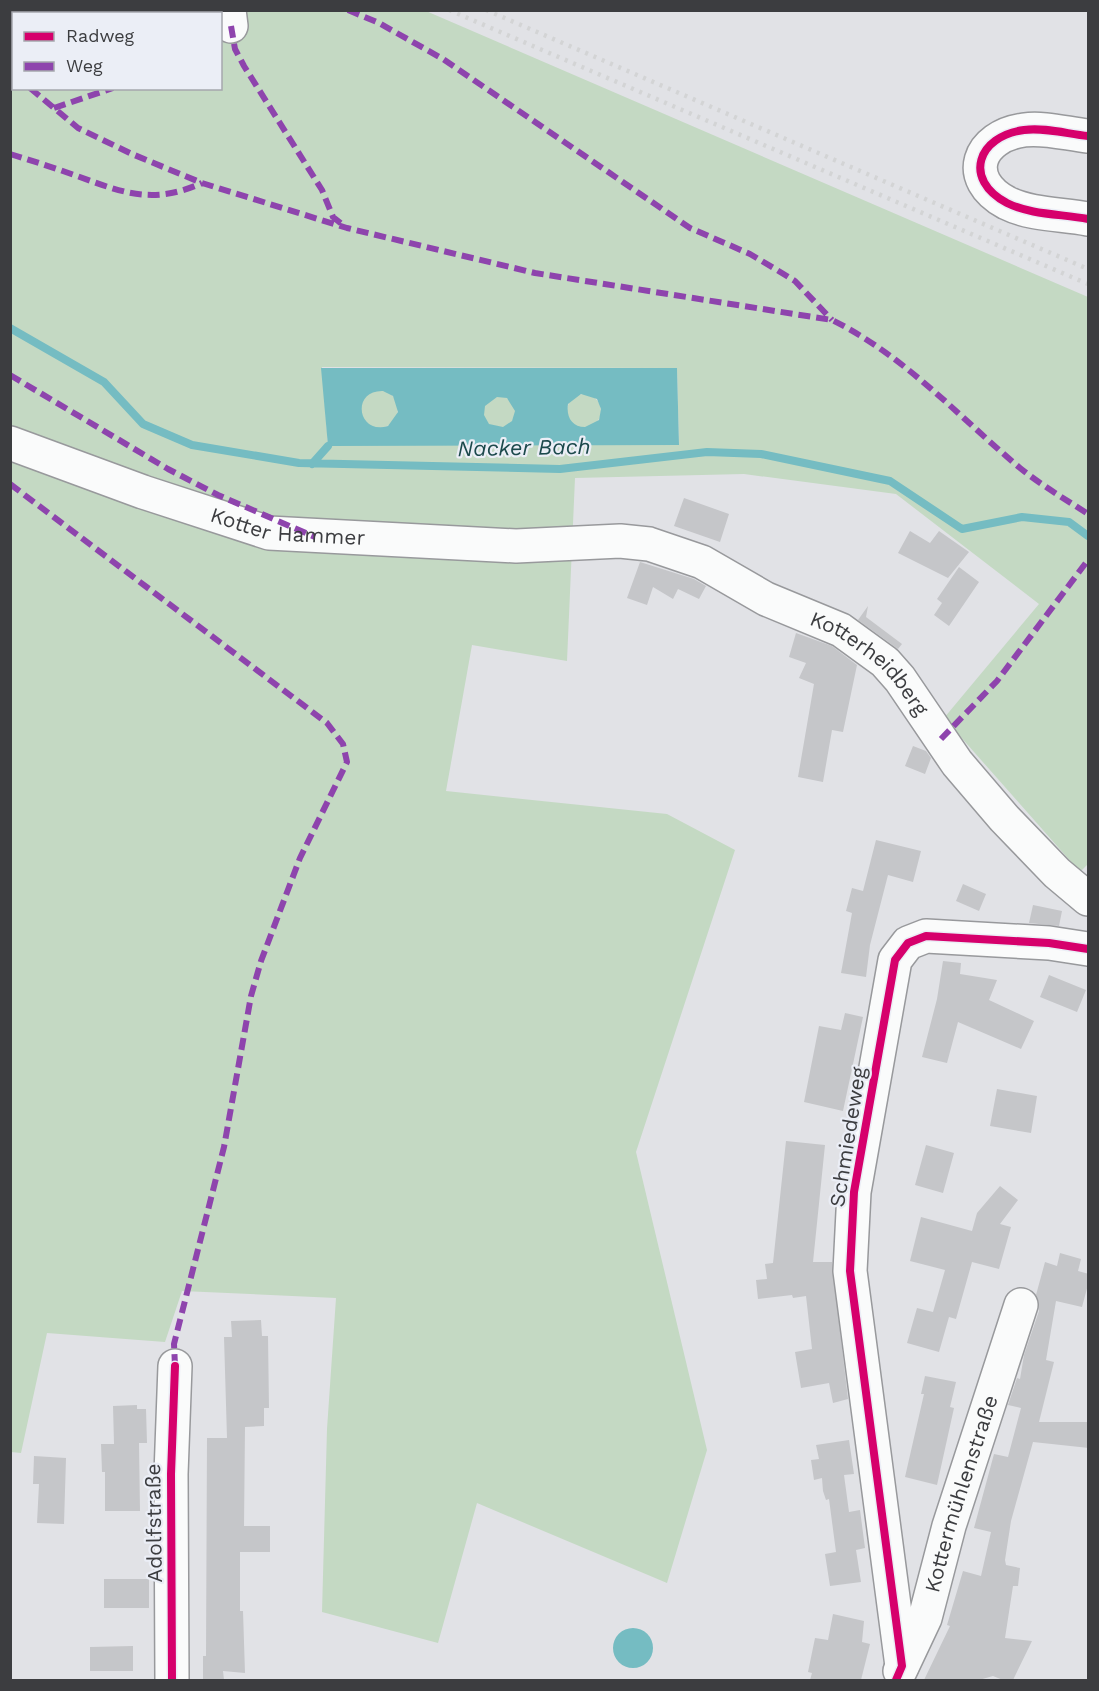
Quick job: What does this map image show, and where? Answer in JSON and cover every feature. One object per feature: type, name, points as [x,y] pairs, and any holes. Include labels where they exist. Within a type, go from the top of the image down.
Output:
[{"type":"street","points":[[1089,136],[1027,129],[1013,132],[996,140],[984,151],[978,166],[982,181],[991,192],[1008,203],[1033,212],[1089,219]]},
{"type":"street","name":"Kotter Hammer","points":[[10,443],[143,492],[269,533],[516,546],[578,544]]},
{"type":"street","name":"Kotterheidberg","points":[[578,544],[620,541],[677,552],[702,562],[766,599],[841,630],[885,663],[900,680],[957,763],[1004,818],[1057,873],[1089,899]]},
{"type":"street","name":"Schmiedeweg","points":[[899,1673],[850,1271],[854,1192],[895,960],[908,943],[926,936],[1049,943],[1089,949]]},
{"type":"street","name":"Kottermühlenstraße","points":[[899,1673],[925,1618],[949,1526],[1021,1305]]},
{"type":"street","name":"Adolfstraße","points":[[172,1680],[171,1474],[175,1366]]},
{"type":"green space","points":[[10,11],[426,11],[1088,297],[1088,864],[1080,872],[944,718],[1039,604],[896,494],[744,474],[575,478],[567,661],[472,645],[446,791],[667,814],[735,850],[636,1152],[707,1450],[667,1583],[477,1503],[438,1643],[322,1612],[327,1429],[336,1298],[182,1291],[165,1342],[47,1333],[21,1453],[11,1452]],"holes":[[[322,367],[677,368],[679,445],[328,445]]]},
{"type":"green space","points":[[379,390],[392,396],[398,409],[392,422],[379,428],[366,422],[360,409],[366,396]]},
{"type":"green space","points":[[584,394],[596,399],[601,411],[596,423],[584,428],[572,423],[567,411],[572,399]]},
{"type":"green space","points":[[499,396],[510,401],[515,412],[510,423],[499,428],[488,423],[483,412],[488,401]]},
{"type":"water","points":[[321,368],[677,368],[679,445],[328,446]],"holes":[[[383,391],[393,396],[398,412],[388,426],[378,427],[364,419],[362,404],[366,397]],[[581,394],[597,399],[601,409],[599,420],[580,427],[569,417],[568,404]],[[497,397],[507,398],[515,411],[512,421],[503,427],[489,424],[484,415],[485,406]]]},
{"type":"water","points":[[633,1628],[647,1634],[653,1648],[647,1662],[633,1668],[619,1662],[613,1648],[619,1634]]},
{"type":"building","points":[[684,498],[729,514],[720,542],[674,526]]},
{"type":"building","points":[[910,531],[930,543],[939,531],[969,552],[948,578],[898,553]]},
{"type":"building","points":[[640,562],[694,579],[706,586],[699,599],[678,589],[673,599],[653,587],[647,605],[627,598]]},
{"type":"building","points":[[959,567],[979,582],[949,626],[934,615],[942,603],[937,599]]},
{"type":"building","points":[[868,606],[866,617],[902,644],[898,649],[858,620]]},
{"type":"building","points":[[796,633],[832,646],[857,665],[843,732],[832,730],[823,782],[798,777],[814,684],[799,678],[806,663],[789,657]]},
{"type":"building","points":[[913,746],[926,751],[931,758],[925,774],[905,766]]},
{"type":"building","points":[[876,840],[921,851],[913,882],[888,875],[870,945],[866,977],[841,973],[852,913],[846,911],[852,888],[863,891]]},
{"type":"building","points":[[963,884],[986,894],[979,911],[956,901]]},
{"type":"building","points":[[1033,905],[1062,911],[1059,926],[1029,923]]},
{"type":"building","points":[[943,961],[961,963],[960,974],[997,980],[989,1000],[1034,1021],[1021,1049],[958,1022],[947,1063],[922,1057],[937,999]]},
{"type":"building","points":[[1049,975],[1086,990],[1077,1012],[1040,997]]},
{"type":"building","points":[[845,1013],[863,1017],[843,1111],[804,1102],[819,1026],[841,1030]]},
{"type":"building","points":[[997,1089],[1037,1096],[1031,1133],[990,1126]]},
{"type":"building","points":[[786,1141],[825,1145],[813,1262],[832,1262],[848,1399],[833,1403],[829,1383],[801,1388],[795,1352],[812,1349],[806,1296],[793,1298],[792,1295],[758,1299],[756,1280],[767,1279],[765,1264],[773,1263]]},
{"type":"building","points":[[926,1145],[954,1153],[943,1193],[915,1185]]},
{"type":"building","points":[[1000,1186],[1018,1200],[1000,1224],[1011,1227],[999,1269],[972,1262],[956,1319],[949,1317],[939,1352],[907,1343],[917,1308],[933,1312],[945,1270],[910,1261],[921,1217],[972,1231],[977,1213]]},
{"type":"building","points":[[1060,1253],[1081,1259],[1078,1271],[1089,1274],[1089,1281],[1082,1307],[1056,1301],[1046,1360],[1054,1362],[1039,1422],[1089,1422],[1089,1448],[1033,1442],[1011,1521],[1005,1560],[1006,1565],[1020,1568],[1018,1586],[1013,1586],[1005,1638],[1032,1641],[1013,1680],[1003,1680],[993,1676],[979,1680],[924,1680],[950,1626],[947,1625],[963,1571],[981,1576],[991,1532],[974,1528],[994,1454],[1008,1457],[1021,1408],[1008,1405],[1017,1378],[1020,1379],[1024,1355],[1039,1311],[1036,1295],[1045,1262],[1057,1266]]},
{"type":"building","points":[[261,1320],[262,1336],[268,1336],[269,1408],[264,1408],[264,1426],[245,1427],[244,1526],[270,1526],[270,1552],[240,1552],[240,1611],[243,1611],[245,1673],[223,1671],[224,1680],[203,1680],[203,1656],[206,1656],[207,1438],[227,1438],[224,1337],[232,1337],[231,1321]]},
{"type":"building","points":[[925,1376],[956,1382],[950,1407],[954,1408],[937,1485],[905,1477],[924,1394],[921,1394]]},
{"type":"building","points":[[137,1405],[137,1409],[146,1409],[147,1443],[139,1443],[140,1511],[105,1511],[105,1472],[102,1472],[101,1444],[114,1444],[113,1406]]},
{"type":"building","points":[[849,1440],[854,1474],[844,1475],[849,1512],[860,1510],[865,1548],[856,1550],[861,1582],[830,1586],[825,1554],[836,1552],[829,1499],[826,1500],[822,1478],[814,1480],[811,1460],[819,1459],[816,1445]]},
{"type":"building","points":[[34,1456],[66,1458],[64,1524],[37,1523],[39,1484],[33,1484]]},
{"type":"building","points":[[104,1579],[149,1579],[149,1608],[104,1608]]},
{"type":"building","points":[[833,1614],[864,1621],[862,1642],[870,1644],[861,1680],[810,1680],[812,1673],[808,1672],[815,1638],[828,1640]]},
{"type":"building","points":[[133,1646],[133,1671],[90,1671],[90,1647]]},
{"type":"waterway","name":"Nacker Bach","points":[[10,328],[104,382],[143,424],[192,445],[299,463],[560,469],[707,452],[761,454],[890,481],[962,529],[1022,517],[1069,522],[1088,536]]},
{"type":"waterway","points":[[312,464],[328,446]]},
{"type":"railway","points":[[449,10],[1088,284]]},
{"type":"railway","points":[[486,10],[1088,269]]},
{"type":"marked path","points":[[348,10],[379,23],[443,59],[690,228],[750,254],[795,281],[832,320]]},
{"type":"marked path","points":[[231,26],[235,49],[244,66],[322,190],[333,217],[343,225]]},
{"type":"marked path","points":[[32,90],[78,128],[132,154],[202,183],[347,228],[535,273],[832,320],[883,351],[907,369],[1020,468],[1088,514]]},
{"type":"marked path","points":[[54,108],[107,90]]},
{"type":"marked path","points":[[10,154],[109,187],[139,194],[168,194],[202,183]]},
{"type":"marked path","points":[[10,375],[168,469],[218,495],[315,537]]},
{"type":"marked path","points":[[10,484],[327,723],[343,744],[347,762],[300,858],[261,961],[251,996],[224,1147],[174,1344],[175,1366]]},
{"type":"marked path","points":[[941,739],[997,681],[1088,560]]},
{"type":"cycle path","points":[[1088,136],[1040,129],[1008,134],[987,149],[981,160],[980,171],[984,182],[993,193],[1007,203],[1036,212],[1088,219]]},
{"type":"cycle path","points":[[896,1680],[902,1666],[850,1271],[854,1192],[895,960],[908,943],[926,936],[1049,943],[1088,949]]},
{"type":"cycle path","points":[[172,1680],[171,1474],[175,1366]]}]
